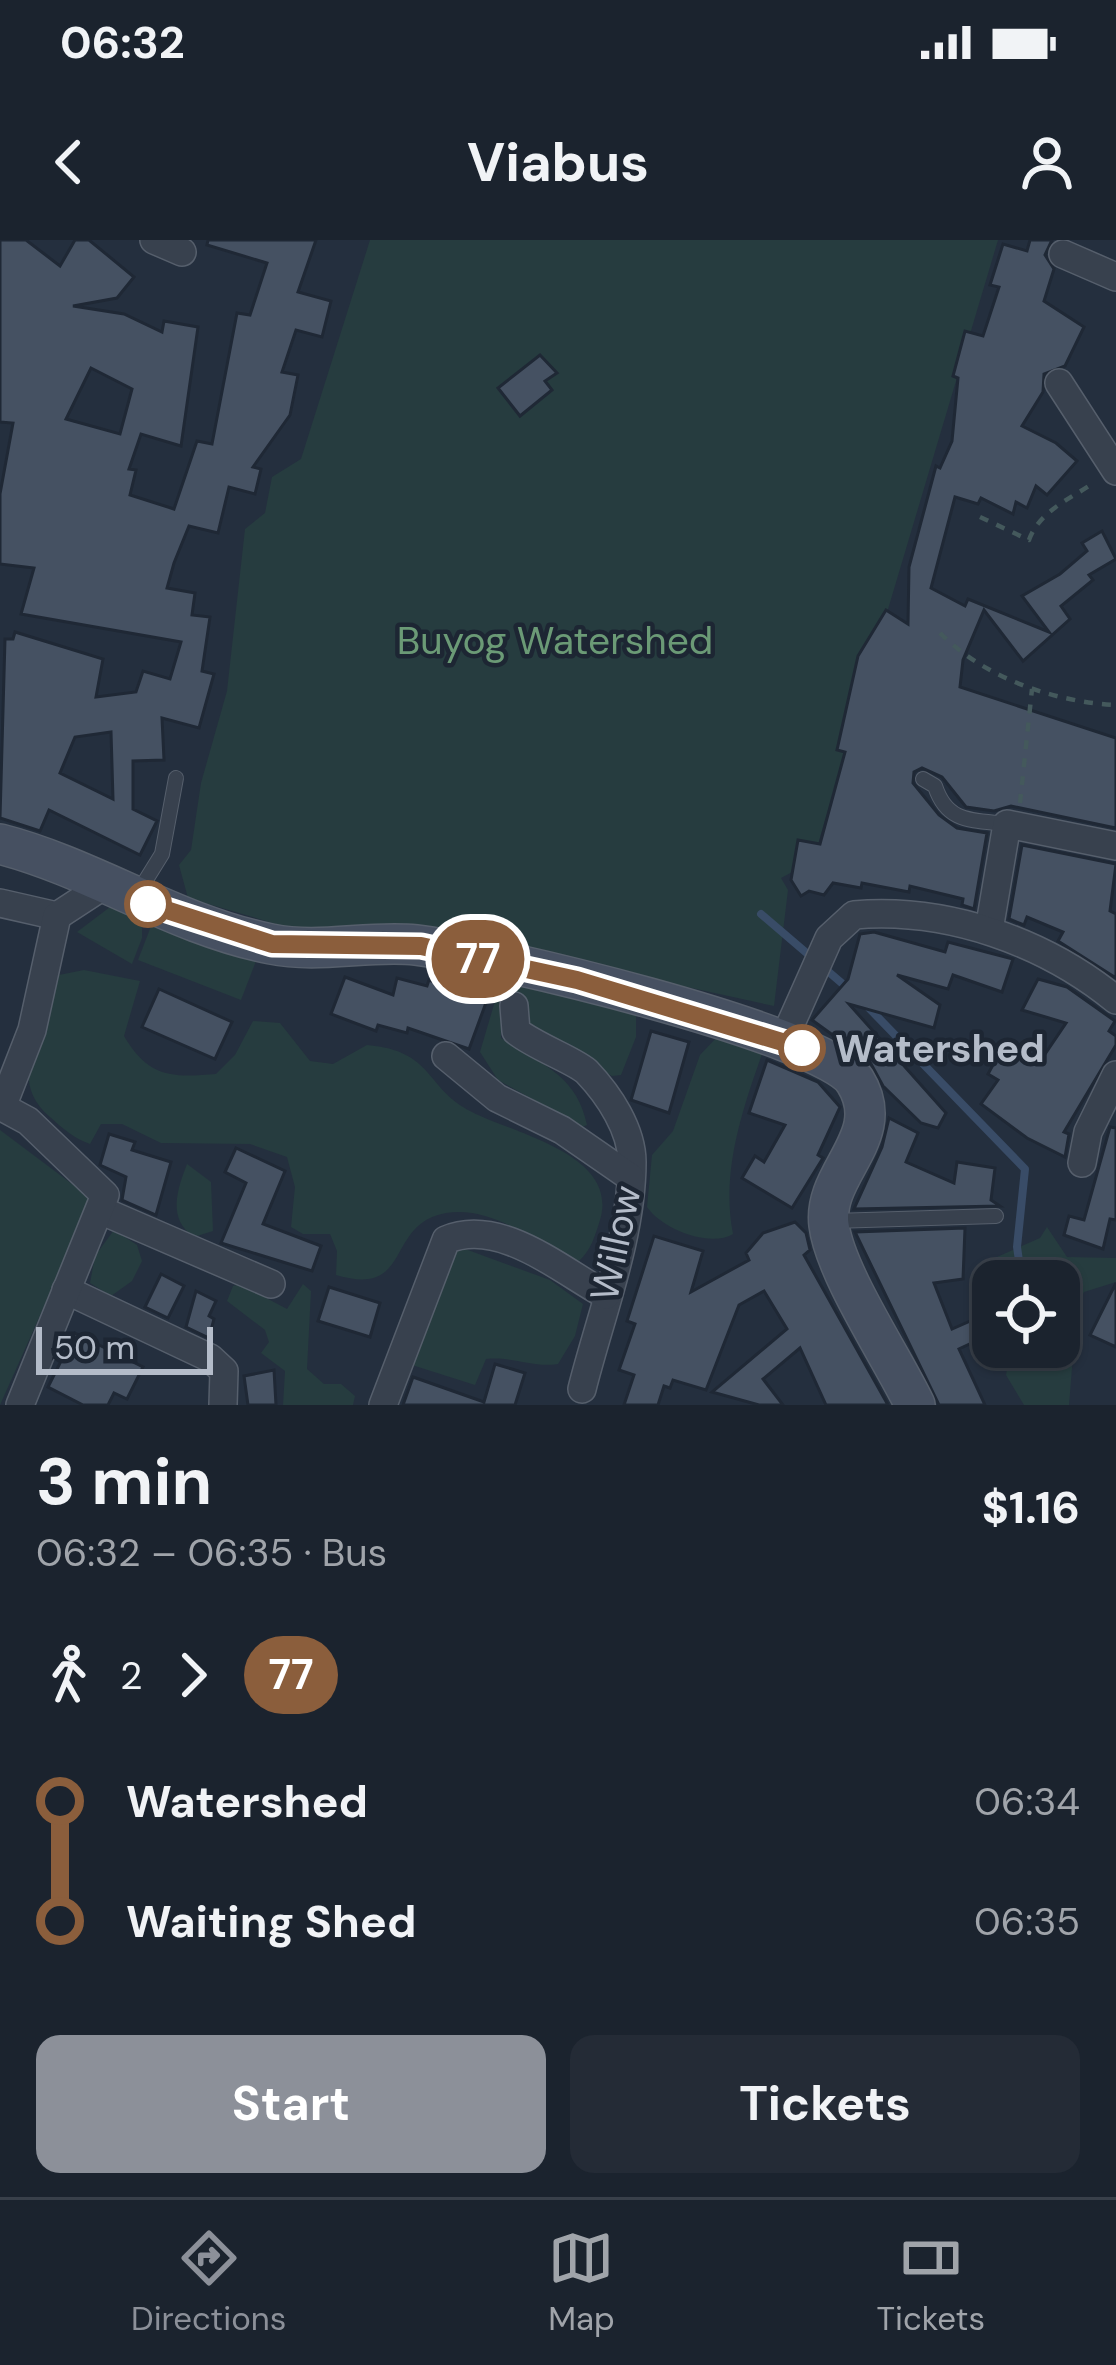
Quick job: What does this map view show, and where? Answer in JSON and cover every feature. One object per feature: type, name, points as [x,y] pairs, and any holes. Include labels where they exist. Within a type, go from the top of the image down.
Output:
[{"type":"street","points":[[154,240],[182,252]]},
{"type":"street","points":[[1063,254],[1116,277]]},
{"type":"street","points":[[1059,383],[1111,473]]},
{"type":"street","points":[[989,930],[1006,824],[1116,846]]},
{"type":"street","points":[[0,844],[40,852],[120,891],[272,944],[421,946],[577,980],[784,1039],[850,1074],[866,1109],[865,1132],[828,1221],[837,1255],[915,1405]]},
{"type":"street","points":[[0,903],[57,916],[120,891]]},
{"type":"street","points":[[784,1039],[829,938],[854,915],[989,930],[1068,966],[1116,1000]]},
{"type":"street","points":[[20,1405],[105,1195],[28,1121],[1,1108],[11,1045],[32,1030],[57,916]]},
{"type":"street","name":"Willow","points":[[514,1006],[516,1031],[542,1052],[583,1068],[601,1090],[622,1121],[632,1159],[582,1389]]},
{"type":"street","points":[[446,1057],[497,1098],[562,1130],[630,1177]]},
{"type":"street","points":[[1082,1163],[1088,1132],[1116,1075]]},
{"type":"street","points":[[100,1210],[271,1284]]},
{"type":"street","points":[[383,1405],[446,1240],[468,1230],[496,1235],[605,1295]]},
{"type":"street","points":[[66,1290],[210,1358],[224,1371],[223,1405]]},
{"type":"lane","points":[[120,891],[162,854],[176,778]]},
{"type":"lane","points":[[923,779],[934,786],[943,810],[955,818],[1006,824]]},
{"type":"lane","points":[[828,1221],[996,1216]]},
{"type":"path","points":[[980,517],[1030,540],[1034,528],[1066,499],[1111,473]]},
{"type":"path","points":[[940,634],[982,668],[1032,689],[1116,705]]},
{"type":"path","points":[[1006,824],[1020,816],[1032,689]]},
{"type":"green space","name":"Buyog Watershed","points":[[370,240],[998,240],[813,861],[781,878],[788,890],[774,1006],[471,940],[286,927],[188,898],[179,865],[191,850],[201,783],[227,691],[245,529],[265,513],[272,477],[301,459]]},
{"type":"green space","points":[[114,904],[142,917],[142,938],[132,964],[77,932]]},
{"type":"green space","points":[[153,921],[256,961],[241,1000],[138,960]]},
{"type":"green space","points":[[84,970],[140,981],[124,1036],[142,1060],[173,1075],[216,1074],[235,1055],[253,1021],[280,1023],[310,1061],[333,1064],[367,1045],[405,1055],[472,1112],[579,1162],[594,1178],[602,1197],[590,1247],[579,1261],[498,1220],[446,1213],[414,1231],[389,1268],[377,1277],[336,1275],[337,1251],[330,1234],[303,1234],[291,1227],[295,1187],[287,1157],[250,1144],[161,1143],[122,1124],[101,1124],[90,1144],[79,1139],[36,1101],[29,1067],[59,975]]},
{"type":"green space","points":[[508,985],[636,1002],[636,1037],[621,1075],[612,1076],[508,1018],[501,1025],[501,1038],[566,1082],[587,1125],[582,1127],[498,1080],[480,1052],[495,1001]]},
{"type":"green space","points":[[718,1036],[767,1040],[732,1160],[733,1234],[712,1239],[675,1229],[647,1207],[652,1155],[673,1131],[700,1055]]},
{"type":"green space","points":[[0,1130],[92,1199],[0,1405]]},
{"type":"green space","points":[[187,1164],[211,1182],[213,1231],[194,1237],[177,1213]]},
{"type":"green space","points":[[1047,1227],[1067,1257],[1116,1258],[1116,1282],[1084,1292],[1080,1300],[1080,1260],[996,1260],[1040,1238]]},
{"type":"green space","points":[[114,1230],[137,1245],[142,1261],[132,1281],[111,1296],[90,1283],[95,1256]]},
{"type":"green space","points":[[457,1246],[550,1280],[583,1304],[575,1336],[558,1364],[486,1359],[475,1385],[412,1365]]},
{"type":"green space","points":[[240,1284],[287,1309],[303,1284],[311,1291],[307,1369],[324,1384],[341,1384],[355,1396],[353,1405],[283,1405],[285,1371],[261,1353],[269,1342],[265,1330],[227,1301],[233,1286]]},
{"type":"green space","points":[[1007,1368],[1072,1368],[1069,1405],[1024,1405],[1006,1375]]},
{"type":"building","points":[[0,240],[26,240],[60,266],[75,240],[89,240],[134,277],[117,298],[73,306],[124,314],[162,332],[164,321],[198,327],[181,446],[141,434],[129,469],[136,470],[130,495],[174,509],[197,441],[212,444],[237,313],[250,315],[267,263],[207,245],[208,240],[316,240],[298,292],[331,301],[322,337],[296,330],[282,372],[298,375],[290,415],[253,467],[261,469],[255,494],[229,487],[218,533],[189,526],[174,563],[167,588],[195,593],[192,615],[210,617],[202,671],[214,674],[199,728],[162,718],[164,760],[133,761],[133,809],[157,821],[140,855],[49,810],[40,831],[0,818],[5,639],[13,639],[15,632],[103,659],[96,697],[136,692],[143,671],[170,679],[181,642],[21,614],[34,568],[0,564],[0,494],[13,423],[0,422]],"holes":[[[91,368],[132,389],[120,434],[66,419]],[[111,732],[113,799],[60,773],[75,737]]]},
{"type":"building","points":[[1030,240],[1052,240],[1045,255],[1054,269],[1044,301],[1084,327],[1065,366],[1044,374],[1043,392],[1022,426],[1056,443],[1077,461],[1047,495],[1036,486],[1027,508],[1016,502],[1013,514],[981,498],[978,504],[955,497],[931,588],[965,606],[968,599],[1049,632],[1022,596],[1060,574],[1087,551],[1082,543],[1102,531],[1116,559],[1089,575],[1093,580],[1061,606],[1070,619],[1023,661],[984,610],[963,660],[960,687],[1116,738],[1116,828],[1011,806],[994,811],[966,807],[942,777],[922,768],[914,772],[913,783],[939,815],[957,828],[987,833],[974,909],[962,905],[963,899],[910,886],[909,892],[833,883],[824,895],[809,891],[801,896],[791,880],[798,840],[820,844],[845,752],[837,750],[858,656],[886,610],[908,624],[909,567],[936,466],[940,468],[952,441],[958,378],[953,376],[965,331],[983,336],[999,287],[990,285],[1003,244],[1027,251]]},
{"type":"building","points":[[540,355],[557,373],[545,381],[552,390],[520,416],[498,388]]},
{"type":"building","points":[[1022,845],[1116,864],[1110,911],[1116,914],[1116,978],[1058,941],[1063,932],[1027,917],[1024,925],[1009,919]]},
{"type":"building","points":[[874,932],[945,952],[948,942],[1013,959],[1002,992],[953,975],[948,989],[897,975],[940,1005],[934,1028],[849,1004],[946,1113],[938,1128],[921,1123],[883,1086],[870,1062],[812,1020],[848,979],[860,934]]},
{"type":"building","points":[[345,977],[393,995],[397,978],[427,986],[429,980],[487,1000],[469,1049],[408,1028],[407,1033],[378,1025],[376,1031],[331,1014]]},
{"type":"building","points":[[1038,979],[1067,987],[1115,1021],[1109,1031],[1116,1036],[1116,1045],[1064,1132],[1069,1134],[1065,1157],[1027,1138],[981,1104],[998,1080],[988,1074],[1005,1043],[1039,1063],[1066,1023],[1022,1010]]},
{"type":"building","points":[[159,989],[232,1022],[215,1059],[142,1027]]},
{"type":"building","points":[[651,1031],[689,1042],[669,1113],[631,1100]]},
{"type":"building","points":[[767,1060],[818,1082],[840,1107],[818,1155],[823,1158],[792,1208],[742,1178],[755,1156],[764,1162],[785,1125],[749,1113]]},
{"type":"building","points":[[889,1118],[918,1133],[906,1162],[954,1183],[957,1162],[995,1168],[991,1200],[1000,1206],[854,1209],[882,1147]]},
{"type":"building","points":[[1110,1127],[1116,1128],[1116,1220],[1110,1219],[1103,1249],[1064,1235],[1069,1216],[1084,1220]]},
{"type":"building","points":[[109,1134],[135,1142],[132,1150],[171,1162],[156,1215],[122,1200],[126,1177],[100,1165]]},
{"type":"building","points":[[236,1148],[285,1171],[263,1224],[321,1246],[312,1271],[221,1243],[246,1183],[225,1172]]},
{"type":"building","points":[[795,1222],[806,1233],[810,1250],[804,1255],[888,1405],[826,1405],[800,1348],[763,1379],[783,1405],[759,1405],[712,1392],[787,1329],[764,1291],[739,1305],[706,1390],[673,1380],[670,1388],[664,1386],[658,1405],[624,1405],[634,1375],[619,1370],[635,1324],[627,1321],[654,1236],[703,1251],[691,1292],[749,1260],[746,1253],[763,1233]]},
{"type":"building","points":[[965,1228],[963,1279],[934,1283],[952,1329],[972,1320],[972,1343],[959,1349],[985,1405],[939,1405],[855,1232]]},
{"type":"building","points":[[161,1274],[184,1286],[168,1318],[145,1307]]},
{"type":"building","points":[[1116,1283],[1116,1347],[1090,1335]]},
{"type":"building","points":[[329,1287],[380,1303],[370,1337],[318,1321]]},
{"type":"building","points":[[196,1291],[216,1301],[209,1316],[214,1319],[209,1338],[186,1327]]},
{"type":"building","points":[[75,1333],[143,1367],[127,1399],[114,1393],[108,1405],[83,1405],[48,1387]]},
{"type":"building","points":[[495,1364],[525,1373],[515,1405],[403,1405],[413,1377],[484,1402]]},
{"type":"building","points":[[274,1370],[276,1405],[248,1405],[244,1376]]},
{"type":"waterway","points":[[761,914],[851,991]]},
{"type":"waterway","points":[[866,1005],[1025,1169],[1019,1260]]},
{"type":"bus line","name":"77","points":[[148,904],[272,944],[301,948],[378,942],[421,946],[577,980],[802,1048]]},
{"type":"place","name":"Watershed","points":[[802,1048]]}]
